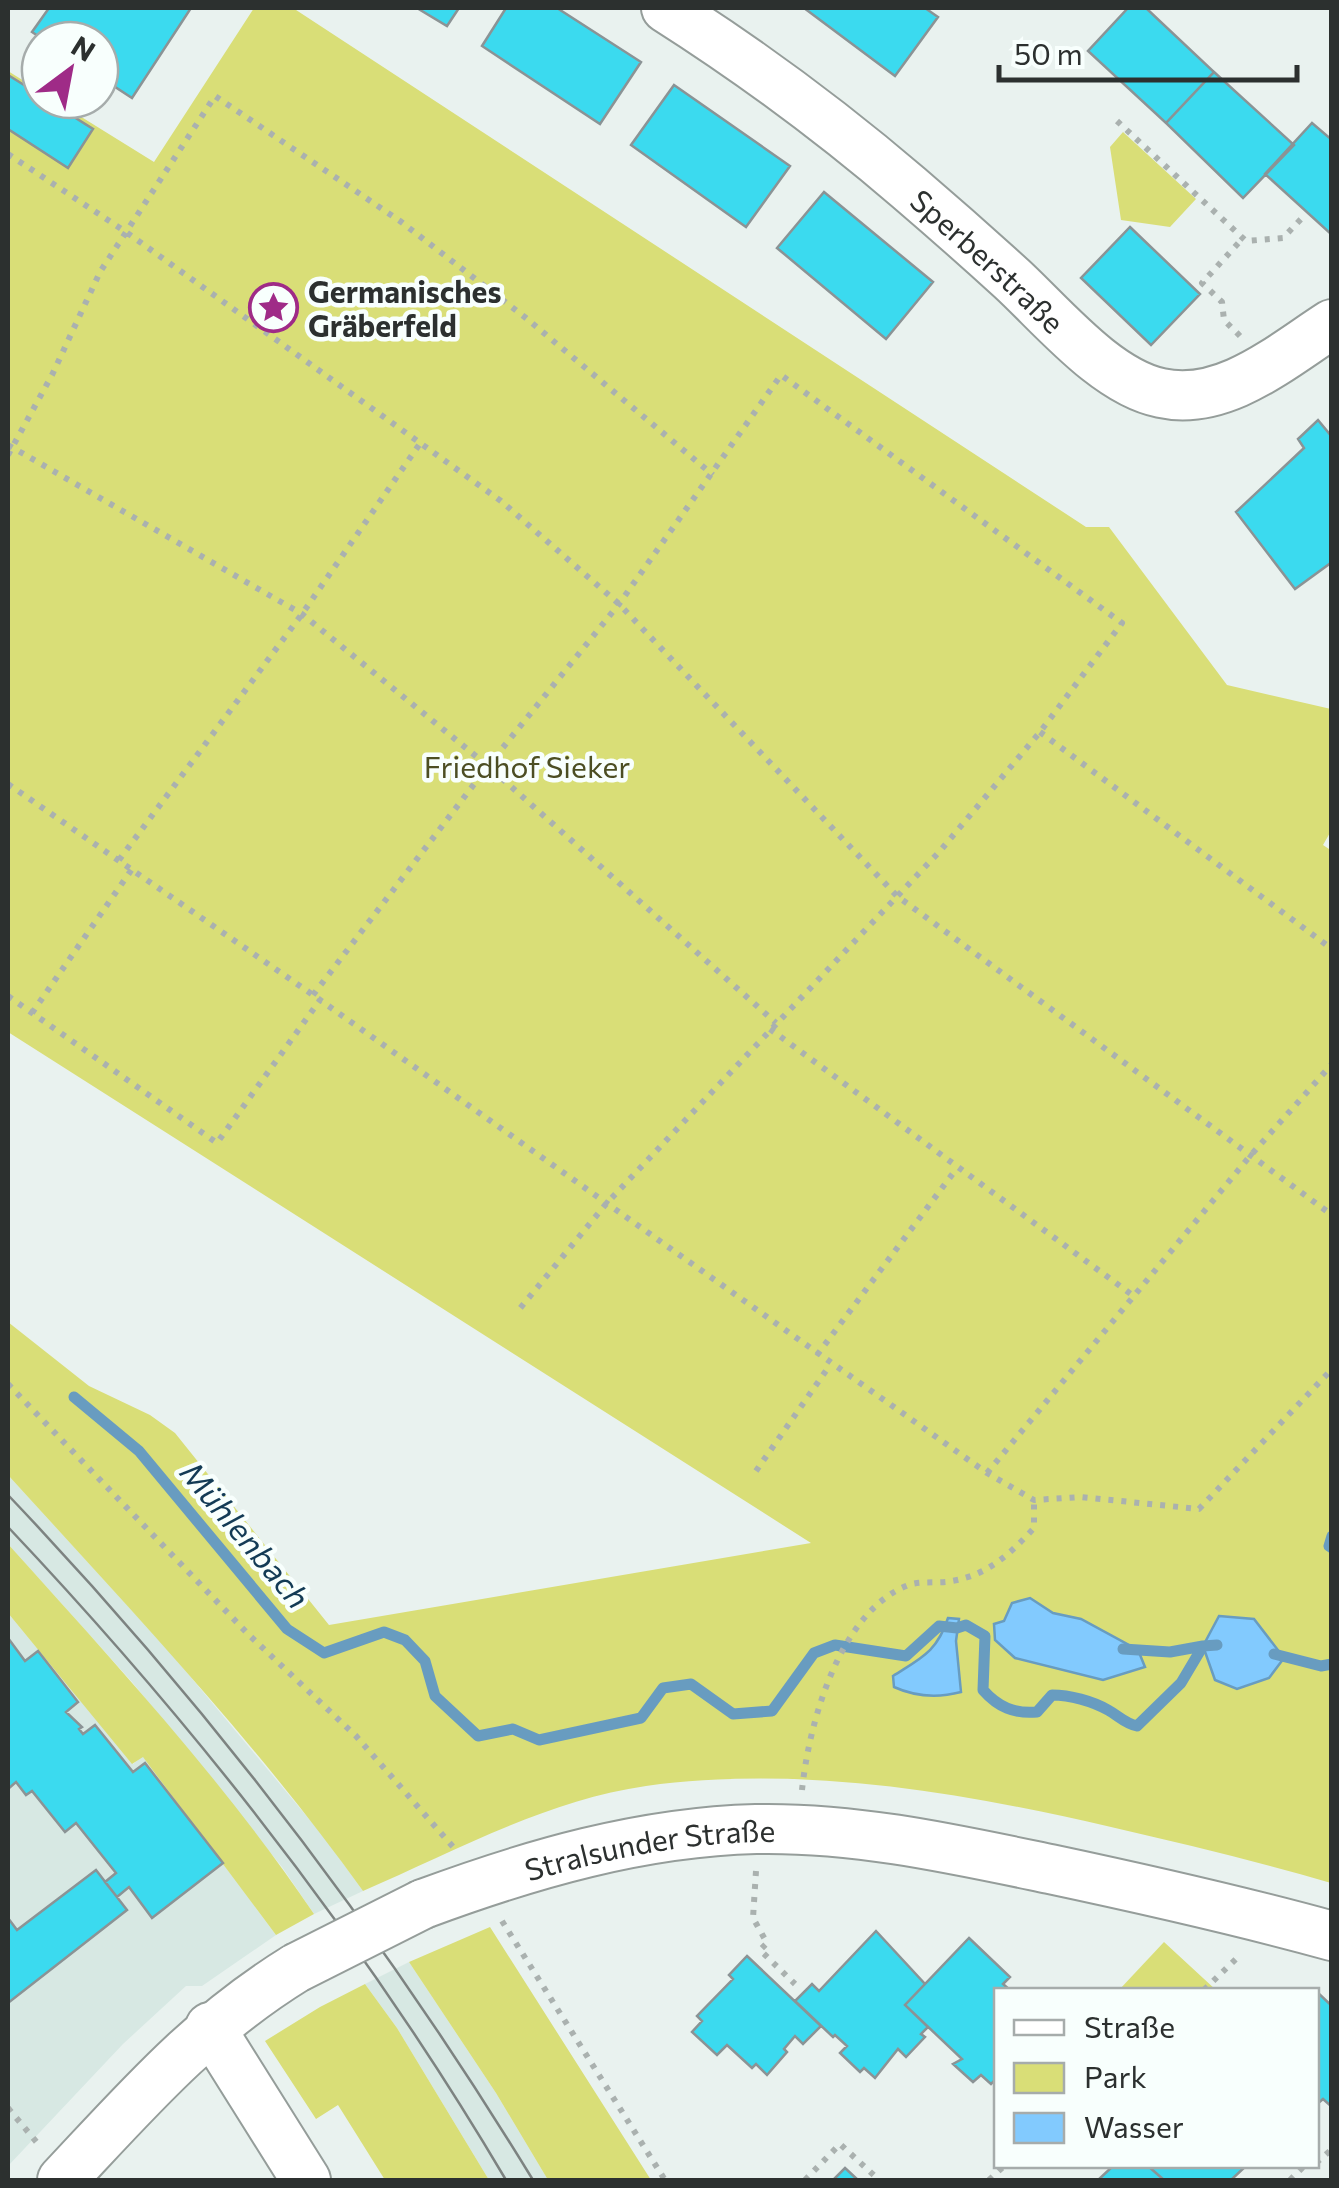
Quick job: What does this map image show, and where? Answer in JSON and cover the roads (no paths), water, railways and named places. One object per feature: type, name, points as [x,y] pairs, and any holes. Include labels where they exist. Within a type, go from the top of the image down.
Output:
[{"type":"street","name":"Sperberstraße","points":[[666,8],[784,88],[846,136],[977,247],[1107,367],[1121,375],[1160,393],[1210,392],[1269,365],[1332,324]]},
{"type":"street","name":"Stralsunder Straße","points":[[62,2180],[170,2064],[210,2027],[296,1968],[424,1904],[506,1874],[608,1846],[758,1830],[895,1839],[1181,1897],[1332,1936]]},
{"type":"street","points":[[210,2027],[306,2180]]},
{"type":"water","points":[[1030,1598],[1053,1613],[1081,1619],[1138,1650],[1145,1667],[1103,1680],[1015,1658],[995,1640],[994,1624],[1004,1621],[1012,1603]]},
{"type":"water","points":[[1219,1616],[1254,1619],[1284,1658],[1269,1678],[1237,1689],[1215,1680],[1203,1646]]},
{"type":"water","points":[[948,1618],[959,1619],[956,1641],[961,1692],[927,1696],[894,1687],[893,1676],[933,1647]]},
{"type":"waterway","name":"Mühlenbach","points":[[74,1397],[139,1451],[287,1629],[324,1653],[384,1632],[405,1640],[425,1661],[435,1696],[478,1736],[513,1729],[539,1740],[641,1718],[663,1688],[691,1684],[733,1714],[772,1711],[814,1653],[835,1645],[906,1656],[939,1626],[966,1625],[985,1636],[983,1690],[1001,1705],[1021,1712],[1037,1712],[1052,1695],[1066,1696],[1095,1704],[1137,1726],[1181,1683],[1203,1646],[1217,1645]]},
{"type":"waterway","name":"Mühlenbach","points":[[1332,1536],[1332,1548]]},
{"type":"waterway","name":"Mühlenbach","points":[[1123,1649],[1170,1652],[1203,1646]]},
{"type":"waterway","name":"Mühlenbach","points":[[1274,1654],[1321,1666],[1332,1664]]},
{"type":"tram line","points":[[8,1495],[153,1656],[289,1824],[415,1998],[533,2180]]},
{"type":"tram line","points":[[8,1527],[146,1680],[275,1840],[396,2006],[506,2180]]},
{"type":"place","name":"Germanisches Gräberfeld","points":[[273,307]]},
{"type":"park label","name":"Friedhof Sieker","points":[[527,765]]}]
